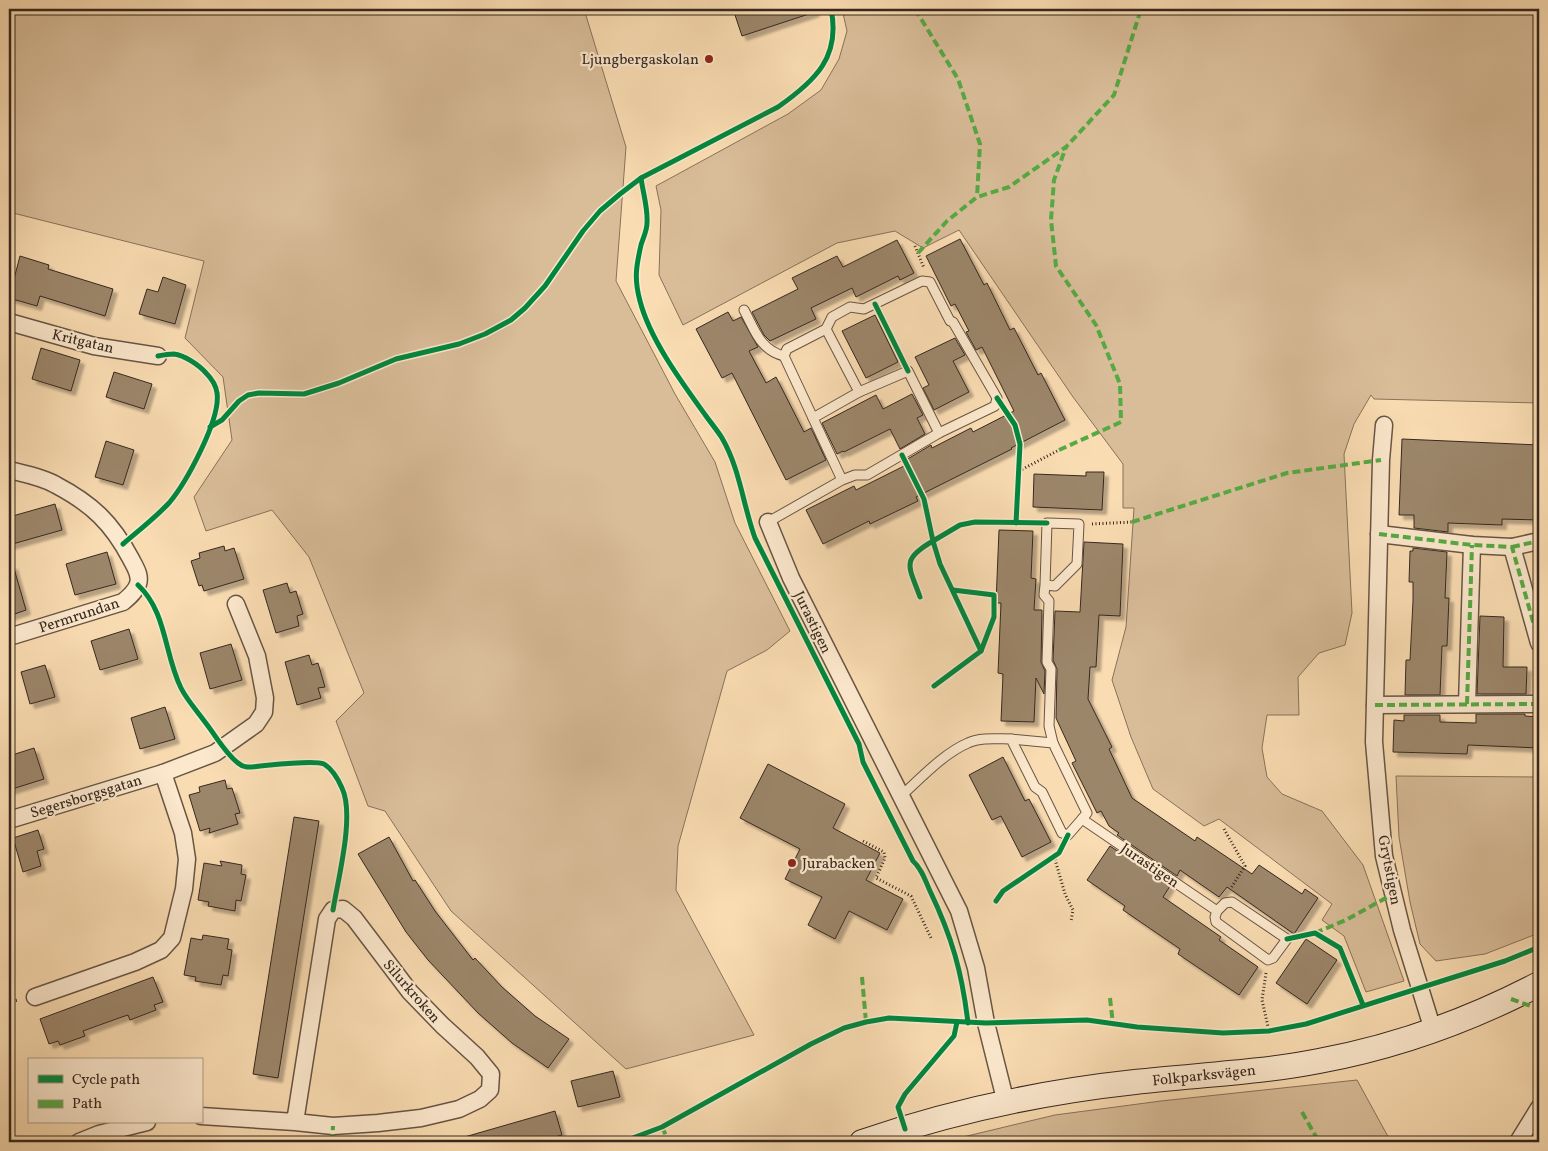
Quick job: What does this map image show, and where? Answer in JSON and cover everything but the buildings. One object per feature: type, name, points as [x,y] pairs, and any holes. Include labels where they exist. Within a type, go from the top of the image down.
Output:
[{"type":"main road","name":"Folkparksvägen","points":[[870,1141],[944,1117],[1063,1091],[1135,1082],[1241,1073],[1318,1062],[1381,1047],[1432,1030],[1511,998],[1539,984]]},
{"type":"street","name":"Kritgatan","points":[[9,322],[94,346],[158,356]]},
{"type":"street","name":"Grytstigen","points":[[1384,425],[1381,460],[1374,742],[1384,856],[1402,930],[1432,1030]]},
{"type":"street","name":"Permrundan","points":[[9,470],[55,484],[89,506],[109,524],[123,544],[138,572],[138,585],[124,602],[9,637]]},
{"type":"street","name":"Jurastigen","points":[[768,522],[791,578],[959,911],[976,968],[986,1023],[1006,1103]]},
{"type":"street","points":[[1379,534],[1472,545],[1512,547],[1539,541]]},
{"type":"street","points":[[1467,704],[1472,545]]},
{"type":"street","points":[[1512,547],[1539,643]]},
{"type":"street","name":"Segersborgsgatan","points":[[9,820],[163,773],[220,750],[256,724],[264,712],[265,698],[257,656],[236,604]]},
{"type":"street","points":[[1375,705],[1539,704]]},
{"type":"street","name":"Segersborgsgatan","points":[[35,997],[136,962],[161,950],[172,938],[184,889],[187,859],[183,833],[163,773]]},
{"type":"street","name":"Silurkroken","points":[[202,1116],[333,1126],[378,1123],[421,1118],[459,1109],[480,1099],[490,1090],[490,1074],[477,1057],[410,992],[354,918],[343,909],[333,910],[327,919],[295,1122]]},
{"type":"street","points":[[1518,1142],[1539,1108]]},
{"type":"street","points":[[79,1142],[99,1134],[139,1124]]},
{"type":"lane","points":[[842,480],[784,356],[786,349],[826,329],[832,317],[850,307],[864,309],[922,281],[930,282]]},
{"type":"lane","name":"Jurastigen","points":[[768,522],[842,480],[855,475],[867,475],[939,433],[995,406],[997,398],[953,322],[950,321],[930,282]]},
{"type":"lane","points":[[744,310],[761,342],[774,353],[784,356]]},
{"type":"lane","points":[[826,329],[859,392]]},
{"type":"lane","points":[[813,418],[859,392],[908,371],[939,433]]},
{"type":"lane","points":[[1011,740],[1034,787],[1042,792],[1062,833],[1068,835],[1087,814],[1053,743],[1049,726],[1051,669],[1047,662],[1049,601],[1044,595],[1048,524],[1079,524],[1077,564],[1055,586],[1045,585]]},
{"type":"lane","points":[[901,796],[944,759],[970,742],[989,739],[1053,743]]},
{"type":"lane","name":"Jurastigen","points":[[1082,819],[1217,911],[1216,922],[1268,960],[1273,958],[1287,939],[1232,902],[1225,903]]},
{"type":"lane","points":[[1217,911],[1225,903]]},
{"type":"path","points":[[915,246],[930,282]]},
{"type":"path","points":[[1019,471],[1060,450]]},
{"type":"path","points":[[1018,480],[1020,463]]},
{"type":"path","points":[[1079,524],[1132,522]]},
{"type":"path","points":[[1224,829],[1245,866],[1227,895],[1225,903]]},
{"type":"path","points":[[1046,861],[1058,853],[1068,835]]},
{"type":"path","points":[[863,841],[884,852],[885,858],[876,878],[910,896],[931,938]]},
{"type":"path","points":[[1054,856],[1065,894],[1073,910],[1071,921]]},
{"type":"path","points":[[1266,975],[1262,1000],[1269,1032]]},
{"type":"shaded area","points":[[9,9],[584,9],[626,147],[616,281],[675,394],[715,462],[735,523],[790,631],[767,650],[727,671],[678,846],[676,890],[754,1035],[626,1069],[451,911],[385,811],[368,806],[336,721],[364,693],[309,557],[272,510],[206,531],[194,497],[232,440],[223,377],[185,338],[204,261],[9,212]]},
{"type":"shaded area","points":[[842,9],[1539,9],[1539,403],[1374,399],[1371,395],[1354,424],[1344,454],[1352,613],[1345,645],[1319,653],[1298,677],[1299,715],[1267,715],[1262,748],[1267,777],[1282,794],[1322,811],[1363,865],[1404,981],[1366,992],[1344,936],[1322,920],[1332,904],[1219,819],[1204,826],[1153,789],[1131,737],[1112,680],[1126,627],[1134,508],[1123,508],[1123,464],[1073,397],[959,230],[923,248],[895,231],[837,243],[683,325],[659,275],[661,210],[656,186],[788,114],[821,90],[839,59],[847,31]]},
{"type":"shaded area","points":[[1396,776],[1539,777],[1539,933],[1485,954],[1436,961],[1420,944],[1410,902],[1399,837]]},
{"type":"shaded area","points":[[1357,1080],[1391,1142],[942,1142],[1055,1115],[1161,1101]]},
{"type":"marked path","points":[[915,9],[958,79],[980,144],[977,197]]},
{"type":"marked path","points":[[918,253],[947,221],[977,197],[1009,187],[1066,147],[1114,95],[1141,9]]},
{"type":"marked path","points":[[1059,450],[1121,422],[1120,384],[1096,325],[1056,266],[1051,220],[1054,180],[1066,147]]},
{"type":"marked path","points":[[1132,522],[1287,473],[1381,460]]},
{"type":"marked path","points":[[1379,534],[1472,545],[1512,547],[1539,643]]},
{"type":"marked path","points":[[1512,547],[1539,541]]},
{"type":"marked path","points":[[1467,704],[1472,545]]},
{"type":"marked path","points":[[1375,705],[1539,704]]},
{"type":"marked path","points":[[1315,933],[1346,920],[1393,894]]},
{"type":"marked path","points":[[862,977],[866,1022]]},
{"type":"marked path","points":[[1110,998],[1113,1024]]},
{"type":"marked path","points":[[1511,999],[1539,1009]]},
{"type":"marked path","points":[[1302,1112],[1319,1142]]},
{"type":"marked path","points":[[332,1142],[333,1126]]},
{"type":"marked path","points":[[662,1127],[669,1142]]},
{"type":"cycle path","points":[[210,427],[222,420],[239,401],[248,395],[259,393],[304,394],[339,383],[396,359],[459,344],[485,334],[511,320],[545,286],[583,231],[600,211],[620,194],[641,178],[778,107],[814,77],[822,66],[832,41],[831,9]]},
{"type":"cycle path","points":[[641,178],[647,223],[638,260],[636,279],[645,316],[668,361],[720,435],[728,450],[755,538],[859,744],[863,762],[913,861],[925,879],[955,955],[963,987],[968,1023]]},
{"type":"cycle path","points":[[875,304],[908,371]]},
{"type":"cycle path","points":[[123,544],[158,514],[176,494],[201,450],[214,418],[217,404],[215,385],[199,367],[187,358],[178,355],[158,356]]},
{"type":"cycle path","points":[[997,398],[1015,425],[1020,444],[1016,523]]},
{"type":"cycle path","points":[[902,455],[924,499],[933,541],[960,525],[975,522],[1047,523]]},
{"type":"cycle path","points":[[920,597],[911,571],[911,559],[933,541],[940,564],[981,651],[934,686]]},
{"type":"cycle path","points":[[138,585],[155,608],[175,675],[183,692],[233,759],[241,765],[248,767],[319,763],[327,766],[337,778],[346,800],[347,814],[344,848],[333,910]]},
{"type":"cycle path","points":[[953,590],[994,595],[994,617],[981,651]]},
{"type":"cycle path","points":[[996,901],[1003,891],[1059,853],[1068,835]]},
{"type":"cycle path","points":[[1287,939],[1315,933],[1340,948],[1363,1005]]},
{"type":"cycle path","points":[[622,1142],[662,1127],[811,1044],[844,1028],[866,1022],[889,1018],[986,1023],[1087,1020],[1137,1027],[1223,1033],[1269,1031],[1306,1024],[1505,961],[1539,947]]},
{"type":"cycle path","points":[[905,1129],[898,1107],[905,1094],[954,1036],[957,1022]]},
{"type":"place","name":"Ljungbergaskolan","points":[[709,59]]},
{"type":"place","name":"Jurabacken","points":[[792,863]]}]
